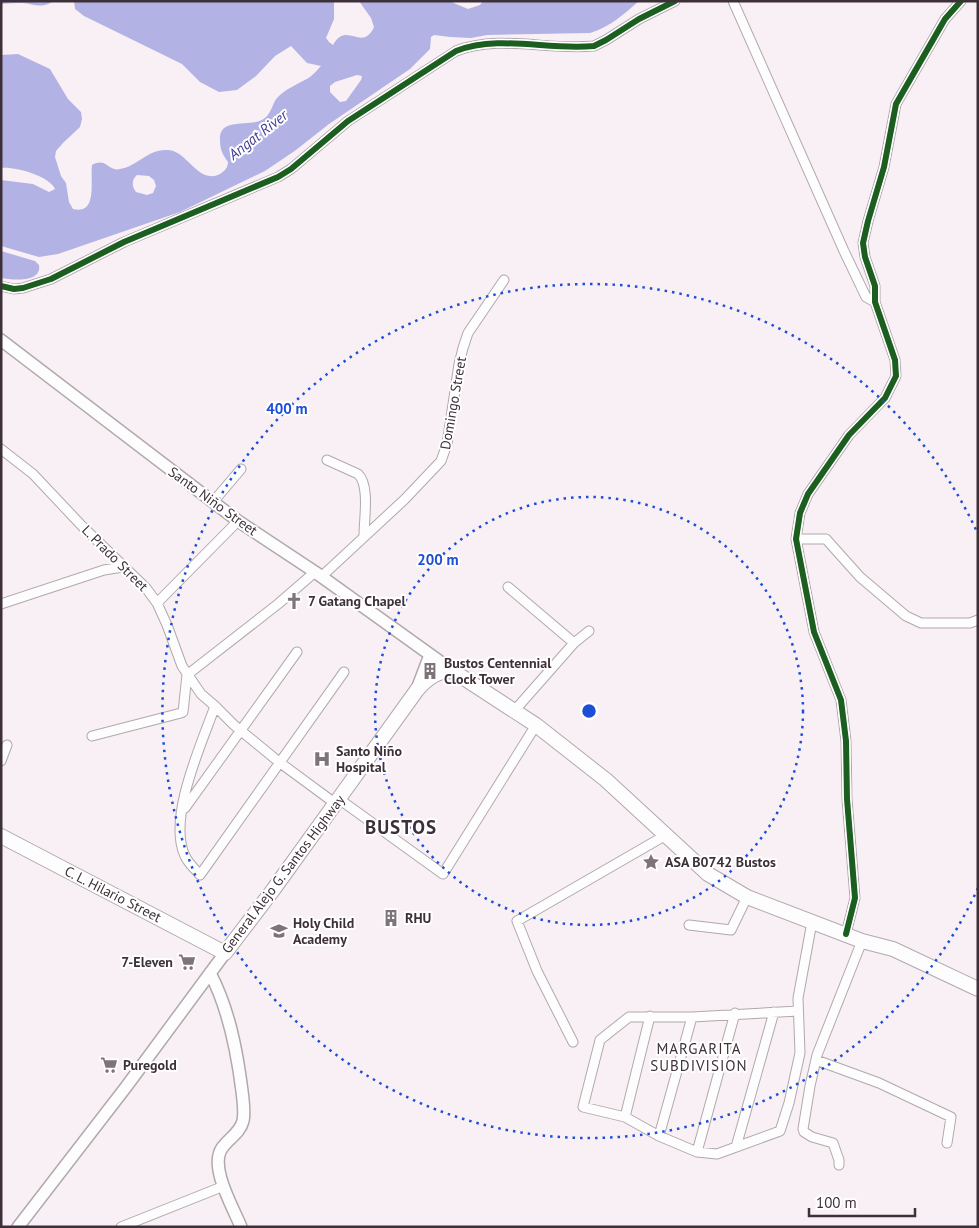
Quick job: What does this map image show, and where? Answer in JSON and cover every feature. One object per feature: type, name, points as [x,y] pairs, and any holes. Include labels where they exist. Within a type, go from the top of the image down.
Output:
[{"type":"main road","name":"Santo Niño Street","points":[[1,340],[238,521],[318,574],[453,671]]},
{"type":"main road","points":[[417,690],[430,655]]},
{"type":"main road","name":"General Alejo G. Santos Highway","points":[[18,1227],[126,1087],[338,802],[417,690],[432,676],[446,671],[453,671]]},
{"type":"main road","points":[[453,671],[515,710],[606,780],[708,874],[747,897],[862,941],[893,949],[978,989]]},
{"type":"main road","name":"C. L. Hilario Street","points":[[1,836],[225,953]]},
{"type":"main road","points":[[210,973],[221,997],[230,1025],[244,1105],[244,1120],[241,1128],[219,1154],[219,1172],[241,1227]]},
{"type":"street","points":[[1,286],[14,289],[23,288],[51,279],[124,242],[278,177],[348,121],[456,51],[472,46],[495,44],[594,46],[639,19],[675,1]]},
{"type":"street","points":[[733,1],[844,251],[866,297],[876,302]]},
{"type":"street","points":[[846,934],[855,898],[847,799],[846,741],[841,700],[814,632],[796,539],[800,513],[808,494],[848,435],[885,398],[896,376],[895,360],[876,302],[875,286],[865,257],[863,243],[884,167],[896,104],[945,18],[961,1]]},
{"type":"street","name":"Domingo Street","points":[[188,675],[318,574],[405,499],[441,461],[448,444],[459,364],[468,333],[504,280]]},
{"type":"street","name":"L. Prado Street","points":[[1,448],[33,474],[123,567],[146,588],[157,603],[182,666],[201,694],[240,730],[279,762],[443,874],[536,725]]},
{"type":"street","points":[[327,460],[358,474],[362,478],[365,493],[364,535]]},
{"type":"street","points":[[213,502],[241,469]]},
{"type":"street","points":[[157,603],[238,521]]},
{"type":"street","points":[[796,539],[826,539],[860,577],[906,616],[920,623],[970,623],[978,620]]},
{"type":"street","points":[[1,604],[104,570],[123,567]]},
{"type":"street","points":[[508,588],[574,643]]},
{"type":"street","points":[[515,710],[574,643],[589,631]]},
{"type":"street","points":[[181,814],[297,652]]},
{"type":"street","points":[[215,706],[188,781],[181,814],[181,839],[185,856],[200,875],[344,672]]},
{"type":"street","points":[[92,736],[183,712],[188,675]]},
{"type":"street","points":[[1,761],[7,745]]},
{"type":"street","points":[[573,1042],[537,971],[517,921],[666,836]]},
{"type":"street","points":[[689,925],[731,930],[747,897]]},
{"type":"street","points":[[798,1011],[736,1013],[692,1017],[629,1017],[600,1040],[583,1107],[624,1117],[659,1136],[697,1152],[717,1154],[780,1131],[789,1103],[800,1054],[798,998],[812,922]]},
{"type":"street","points":[[839,1165],[833,1143],[812,1137],[804,1132],[803,1128],[816,1060],[862,941]]},
{"type":"street","points":[[736,1147],[774,1012]]},
{"type":"street","points":[[697,1152],[736,1013]]},
{"type":"street","points":[[624,1117],[650,1016]]},
{"type":"street","points":[[659,1136],[692,1017]]},
{"type":"street","points":[[816,1060],[879,1083],[951,1117],[947,1142]]},
{"type":"street","points":[[121,1227],[224,1186]]},
{"type":"water","points":[[1,1],[53,1],[46,5],[34,5],[22,3],[1,4]]},
{"type":"water","name":"Angat River","points":[[74,1],[334,1],[334,19],[326,38],[333,45],[338,38],[344,35],[364,37],[374,27],[371,18],[359,1],[449,1],[468,9],[480,5],[483,1],[639,1],[610,24],[590,33],[487,35],[471,38],[434,35],[431,37],[430,49],[410,69],[329,124],[265,171],[180,212],[58,254],[39,257],[1,246],[1,180],[33,184],[49,192],[55,189],[52,184],[39,176],[14,169],[1,168],[1,55],[18,54],[50,69],[68,99],[81,112],[80,127],[56,151],[55,157],[61,176],[66,183],[69,202],[73,209],[86,207],[89,202],[92,188],[92,165],[97,163],[104,164],[113,169],[120,169],[132,165],[154,152],[167,150],[181,155],[205,175],[220,174],[226,169],[228,164],[220,144],[221,133],[224,128],[230,125],[252,123],[265,118],[275,100],[288,89],[310,77],[321,66],[307,63],[291,46],[275,56],[256,76],[237,90],[219,92],[200,82],[182,64],[84,16],[75,9]],"holes":[[[357,75],[362,76],[361,80],[346,101],[340,102],[330,92],[330,86],[335,82]],[[137,175],[149,176],[154,180],[156,186],[153,193],[147,195],[136,192],[133,184]]]},
{"type":"water","points":[[1,251],[35,261],[39,265],[39,271],[31,278],[1,278]]},
{"type":"cycle path","points":[[1,286],[14,289],[23,288],[51,279],[124,242],[278,177],[291,169],[348,121],[456,51],[473,46],[507,43],[577,47],[594,46],[639,19],[675,1]]},
{"type":"cycle path","points":[[846,934],[855,898],[847,799],[846,741],[841,700],[814,632],[796,539],[800,513],[808,494],[849,435],[885,398],[896,376],[895,360],[875,302],[875,286],[865,257],[863,243],[884,167],[896,104],[945,19],[961,1]]},
{"type":"place","name":"7 Gatang Chapel","points":[[294,601]]},
{"type":"place","name":"Bustos Centennial Clock Tower","points":[[430,671]]},
{"type":"place","name":"Santo Niño Hospital","points":[[322,759]]},
{"type":"place","name":"ASA B0742 Bustos","points":[[651,862]]},
{"type":"place","name":"RHU","points":[[391,918]]},
{"type":"place","name":"Holy Child Academy","points":[[279,931]]},
{"type":"place","name":"7-Eleven","points":[[187,962]]},
{"type":"place","name":"Puregold","points":[[109,1065]]},
{"type":"district","name":"BUSTOS","points":[[401,827]]},
{"type":"district","name":"MARGARITA SUBDIVISION","points":[[699,1058]]}]
